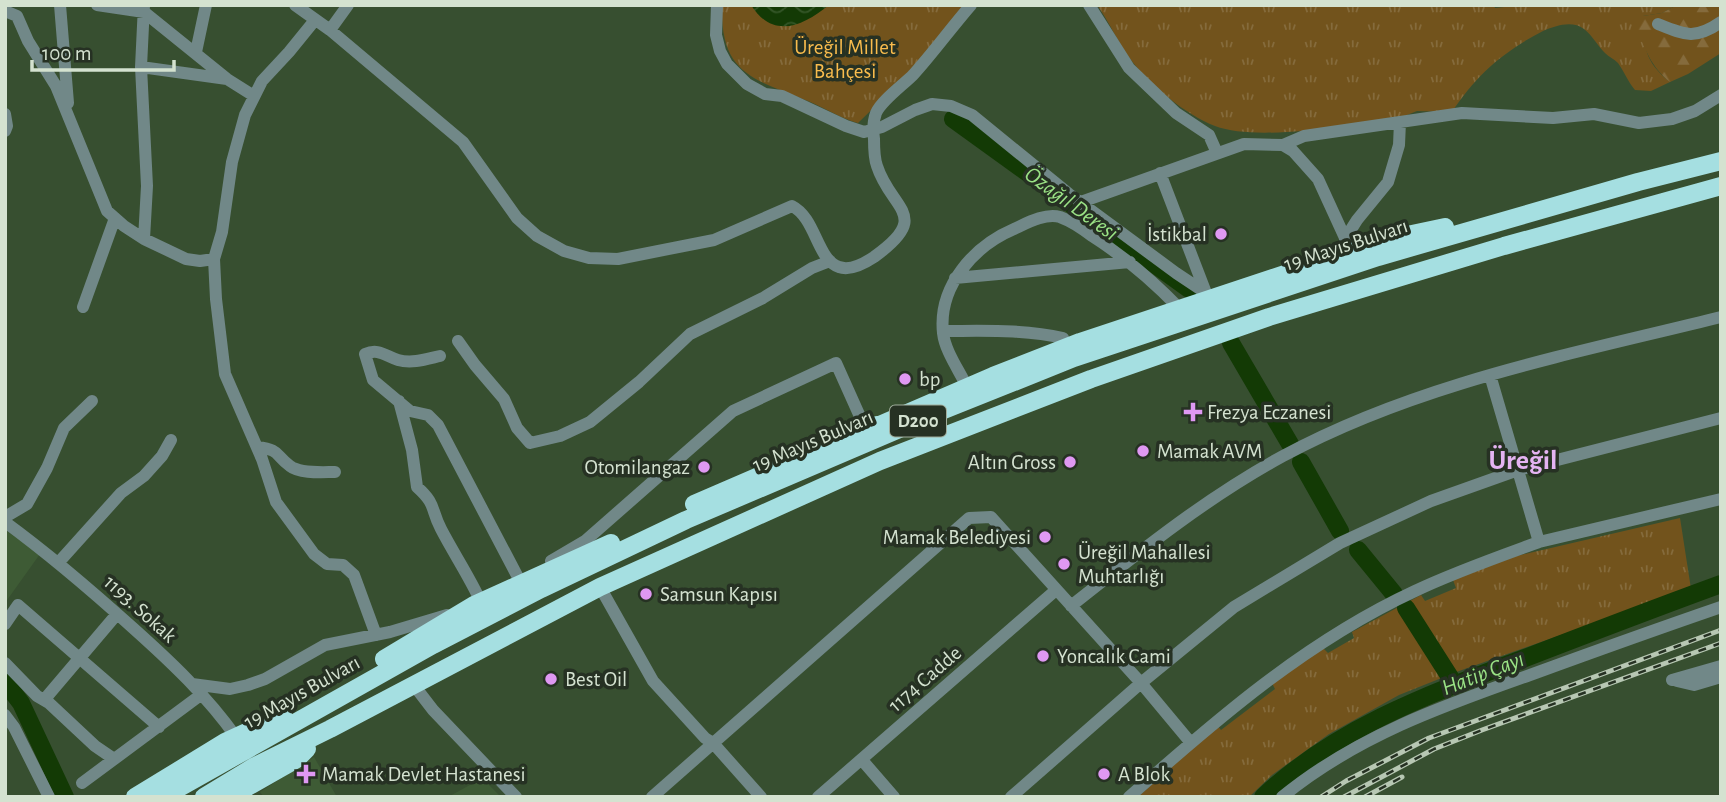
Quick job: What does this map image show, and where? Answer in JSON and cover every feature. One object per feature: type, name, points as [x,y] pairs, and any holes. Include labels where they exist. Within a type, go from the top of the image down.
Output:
[{"type":"highway","name":"19 Mayıs Bulvarı","points":[[163,797],[318,708],[481,620],[687,520],[1074,358],[1378,257],[1721,161]]},
{"type":"highway","name":"19 Mayıs Bulvarı","points":[[204,797],[255,766],[600,587],[880,461],[1091,379],[1282,313],[1504,246],[1721,186]]},
{"type":"highway","points":[[135,797],[236,737],[338,686],[475,605],[776,467],[1067,347],[1207,296],[1255,283],[1348,245],[1449,226],[1504,221]]},
{"type":"highway","points":[[1241,302],[1255,283]]},
{"type":"highway","points":[[791,475],[872,427]]},
{"type":"highway","points":[[230,797],[297,759],[330,729]]},
{"type":"street","points":[[60,5],[69,115]]},
{"type":"street","points":[[97,5],[144,9],[227,79],[254,96]]},
{"type":"street","points":[[196,52],[206,5]]},
{"type":"street","points":[[295,5],[330,30],[463,142],[517,218],[537,236],[564,251],[590,258],[618,259],[714,240],[792,206],[802,211],[830,261],[837,267],[846,268],[864,263],[893,243],[902,229],[904,215],[901,205],[882,179],[876,164],[873,130],[875,114],[914,74],[971,5]]},
{"type":"street","points":[[330,30],[348,5]]},
{"type":"street","points":[[717,5],[716,35],[720,51],[727,64],[747,84],[765,94],[782,96],[864,132],[932,104],[951,106],[972,115],[1081,202],[1207,296]]},
{"type":"street","points":[[1089,5],[1129,68],[1176,113],[1209,135],[1217,153]]},
{"type":"street","points":[[144,9],[141,67],[147,186],[144,239]]},
{"type":"street","points":[[5,11],[17,16],[28,41],[56,86],[107,211],[144,239],[186,259],[214,259]]},
{"type":"street","points":[[315,20],[262,81],[245,115],[232,162],[222,232],[214,259],[216,299],[225,374],[257,447],[276,502],[314,554],[327,564],[343,565],[354,575],[376,635]]},
{"type":"street","points":[[1658,24],[1693,36],[1706,33],[1721,22]]},
{"type":"street","points":[[141,67],[227,79]]},
{"type":"street","points":[[1081,202],[1244,144],[1283,145],[1304,136],[1462,113],[1553,118],[1594,114],[1639,123],[1672,119],[1695,111],[1721,95]]},
{"type":"street","points":[[5,114],[5,131]]},
{"type":"street","points":[[1348,245],[1357,220],[1388,182],[1399,145],[1400,122]]},
{"type":"street","points":[[1283,145],[1293,151],[1318,179],[1348,245]]},
{"type":"street","points":[[1160,173],[1207,296]]},
{"type":"street","points":[[967,387],[943,331],[945,306],[955,278],[975,253],[995,237],[1043,218],[1058,216],[1081,229],[1130,262],[1179,308]]},
{"type":"street","points":[[83,307],[115,218]]},
{"type":"street","points":[[458,341],[504,399],[517,428],[530,443],[560,436],[590,422],[639,382],[690,334],[764,298],[812,268],[830,261]]},
{"type":"street","points":[[955,278],[1130,262]]},
{"type":"street","points":[[1071,606],[1214,496],[1283,456],[1348,424],[1415,398],[1490,375],[1721,317]]},
{"type":"street","points":[[943,331],[997,331],[1063,338]]},
{"type":"street","points":[[440,356],[416,361],[398,360],[382,352],[365,355],[373,380],[410,411],[428,415],[438,425],[522,583]]},
{"type":"street","points":[[551,561],[585,541],[733,411],[836,363],[872,427]]},
{"type":"street","points":[[1490,375],[1539,542]]},
{"type":"street","points":[[5,519],[27,504],[47,468],[64,428],[92,401]]},
{"type":"street","points":[[192,684],[230,689],[248,685],[325,645],[376,635],[475,605],[466,570],[440,526],[431,500],[417,487],[412,450],[399,401]]},
{"type":"street","points":[[1010,797],[1141,683],[1234,607],[1340,543],[1431,501],[1518,470],[1721,418]]},
{"type":"street","points":[[59,562],[121,493],[144,476],[162,456],[170,440]]},
{"type":"street","points":[[257,447],[274,449],[290,467],[335,472]]},
{"type":"street","points":[[1129,797],[1252,691],[1321,643],[1413,591],[1539,542],[1721,499]]},
{"type":"street","points":[[652,797],[969,518],[992,517],[1141,683],[1191,743]]},
{"type":"street","name":"1193. Sokak","points":[[5,519],[59,562],[192,684],[236,737]]},
{"type":"street","points":[[600,587],[653,681],[761,797]]},
{"type":"street","name":"1174 Cadde","points":[[818,797],[1056,590]]},
{"type":"street","points":[[5,624],[18,605],[159,727]]},
{"type":"street","points":[[1282,797],[1345,753],[1385,730],[1442,706],[1721,607]]},
{"type":"street","points":[[44,699],[117,614]]},
{"type":"street","points":[[5,663],[37,696],[44,699],[95,746],[114,759]]},
{"type":"street","points":[[1721,666],[1671,680],[1694,685],[1721,677]]},
{"type":"street","points":[[413,684],[433,710],[516,797]]},
{"type":"street","points":[[82,783],[202,694]]},
{"type":"street","points":[[5,715],[14,727],[49,797]]},
{"type":"street","points":[[862,760],[894,797]]},
{"type":"shaded area","points":[[5,530],[40,554],[5,603]]},
{"type":"shaded area","name":"Mamak Devlet Hastanesi","points":[[314,757],[337,797],[264,797],[260,792]]},
{"type":"shaded area","name":"Mamak Devlet Hastanesi","points":[[479,780],[485,781],[501,797],[448,797]]},
{"type":"green space","name":"Üreğil Millet Bahçesi","points":[[722,5],[967,5],[901,81],[858,123],[771,86],[744,71],[727,46]]},
{"type":"green space","points":[[1097,5],[1494,5],[1495,8],[1523,5],[1677,5],[1662,13],[1643,16],[1647,53],[1655,67],[1670,82],[1651,91],[1635,90],[1618,63],[1605,53],[1584,29],[1564,25],[1543,31],[1503,56],[1481,75],[1452,112],[1417,111],[1397,119],[1355,125],[1304,131],[1255,132],[1233,131],[1215,126],[1192,115],[1169,98],[1131,60]]},
{"type":"green space","points":[[1677,5],[1721,5],[1721,53],[1670,82],[1654,64],[1636,28],[1643,16],[1662,13]]},
{"type":"green space","points":[[1680,518],[1691,589],[1399,695],[1329,734],[1272,775],[1249,797],[1138,797],[1217,725],[1221,730],[1275,689],[1272,683],[1323,648],[1328,653],[1354,638],[1352,632],[1421,595],[1425,601],[1456,588],[1453,580],[1516,556]]},
{"type":"water","points":[[751,5],[829,5],[809,19],[789,26],[778,26],[760,16]]},
{"type":"waterway","name":"Özağıl Deresi","points":[[953,119],[1189,289]]},
{"type":"waterway","name":"Özağıl Deresi","points":[[1231,343],[1290,444]]},
{"type":"waterway","name":"Özağıl Deresi","points":[[1301,462],[1340,531]]},
{"type":"waterway","name":"Özağıl Deresi","points":[[1358,550],[1394,594]]},
{"type":"waterway","name":"Hatip Çayı","points":[[1263,797],[1322,751],[1387,714],[1455,685],[1721,584]]},
{"type":"waterway","name":"Özağıl Deresi","points":[[1406,608],[1455,685]]},
{"type":"waterway","points":[[5,682],[21,703],[65,797]]},
{"type":"railway","points":[[1321,797],[1429,738],[1721,630]]},
{"type":"railway","points":[[1344,797],[1434,749],[1721,643]]},
{"type":"railway","points":[[1365,797],[1402,777]]},
{"type":"place","name":"İstikbal","points":[[1221,234]]},
{"type":"place","name":"bp","points":[[905,379]]},
{"type":"place","name":"Frezya Eczanesi","points":[[1193,412]]},
{"type":"place","name":"Mamak AVM","points":[[1143,451]]},
{"type":"place","name":"Altın Gross","points":[[1070,462]]},
{"type":"place","name":"Otomilangaz","points":[[704,467]]},
{"type":"place","name":"Mamak Belediyesi","points":[[1045,537]]},
{"type":"place","name":"Üreğil Mahallesi Muhtarlığı","points":[[1064,564]]},
{"type":"place","name":"Samsun Kapısı","points":[[646,594]]},
{"type":"place","name":"Yoncalık Cami","points":[[1043,656]]},
{"type":"place","name":"Best Oil","points":[[551,679]]},
{"type":"place","name":"Mamak Devlet Hastanesi","points":[[306,774]]},
{"type":"place","name":"A Blok","points":[[1104,774]]},
{"type":"district","name":"Üreğil","points":[[1523,461]]}]
